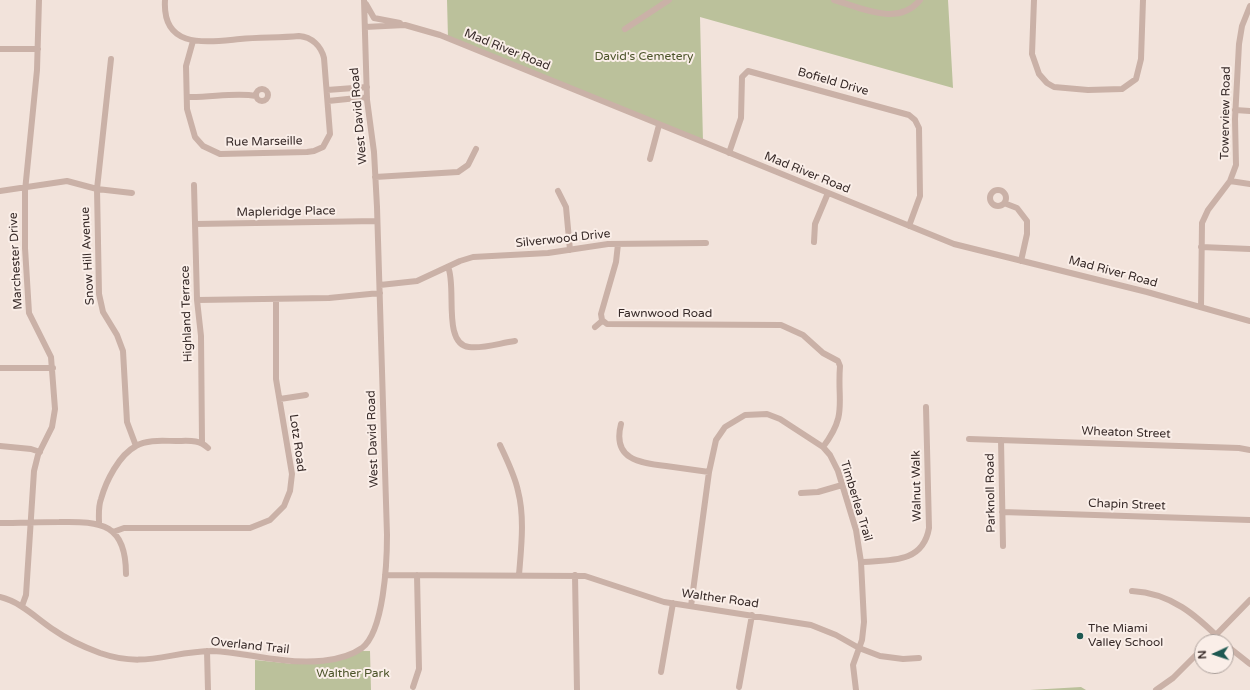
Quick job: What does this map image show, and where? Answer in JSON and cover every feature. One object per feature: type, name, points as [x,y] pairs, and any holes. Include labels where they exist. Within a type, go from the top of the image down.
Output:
[{"type":"street","name":"Marchester Drive","points":[[22,606],[26,595],[34,472],[40,452],[50,433],[54,419],[53,368],[49,352],[32,320],[27,301],[25,187],[38,49],[39,0]]},
{"type":"street","points":[[165,0],[169,23],[173,29],[184,38],[192,41]]},
{"type":"street","points":[[364,0],[369,12],[374,18],[405,25]]},
{"type":"street","name":"West David Road","points":[[364,0],[366,97],[375,177],[378,221],[387,535],[386,575]]},
{"type":"street","points":[[625,29],[669,0]]},
{"type":"street","points":[[834,0],[847,2],[882,14],[891,14],[911,10],[920,0]]},
{"type":"street","points":[[1034,0],[1032,54],[1039,74],[1047,83],[1054,87],[1088,90],[1122,89],[1136,79],[1141,59],[1143,0]]},
{"type":"street","name":"Towerview Road","points":[[1201,307],[1202,223],[1208,210],[1230,181],[1236,165],[1235,110],[1240,34],[1250,6]]},
{"type":"street","name":"Mad River Road","points":[[365,27],[405,25],[440,35],[659,125],[968,248],[1201,307],[1250,321]]},
{"type":"street","name":"Rue Marseille","points":[[299,36],[308,38],[322,51],[327,90],[330,134],[326,144],[317,150],[291,153],[220,154],[203,146],[195,137],[188,115],[186,66],[192,41],[216,42],[239,39],[299,36]]},
{"type":"street","points":[[0,49],[38,49]]},
{"type":"street","name":"Snow Hill Avenue","points":[[111,59],[97,190],[100,302],[103,312],[122,346],[125,367],[127,422],[136,446]]},
{"type":"street","name":"Bofield Drive","points":[[729,153],[741,118],[742,77],[746,72],[754,72],[902,112],[913,118],[918,128],[920,196],[910,226]]},
{"type":"street","points":[[327,90],[366,87]]},
{"type":"street","points":[[187,97],[209,98],[239,94],[256,96]]},
{"type":"street","points":[[328,101],[366,97]]},
{"type":"street","points":[[1235,110],[1250,111]]},
{"type":"street","points":[[650,159],[659,125]]},
{"type":"street","points":[[375,177],[458,172],[468,165],[476,150]]},
{"type":"street","points":[[0,191],[67,181],[97,190],[132,193]]},
{"type":"street","points":[[1230,181],[1250,184]]},
{"type":"street","name":"Highland Terrace","points":[[194,185],[197,300],[200,322],[202,442]]},
{"type":"street","points":[[558,191],[566,207],[570,250]]},
{"type":"street","points":[[814,242],[815,224],[828,193]]},
{"type":"street","points":[[1004,203],[1017,208],[1027,221],[1027,234],[1021,261]]},
{"type":"street","name":"Mapleridge Place","points":[[195,224],[378,221]]},
{"type":"street","name":"Silverwood Drive","points":[[380,285],[417,282],[473,257],[539,254],[596,245],[706,243]]},
{"type":"street","name":"Fawnwood Road","points":[[618,244],[616,262],[601,314],[602,321],[610,325],[773,324],[784,326],[803,335],[824,353],[836,359],[840,364],[840,417],[836,428],[823,447]]},
{"type":"street","points":[[1201,247],[1250,249]]},
{"type":"street","points":[[448,267],[451,280],[453,334],[458,342],[462,346],[471,348],[514,341]]},
{"type":"street","points":[[197,300],[329,298],[380,293]]},
{"type":"street","name":"Lotz Road","points":[[113,532],[124,528],[240,529],[257,526],[270,520],[284,506],[290,491],[292,480],[276,366],[276,299]]},
{"type":"street","points":[[595,327],[602,321]]},
{"type":"street","points":[[0,368],[53,368]]},
{"type":"street","points":[[280,399],[306,395]]},
{"type":"street","name":"Walnut Walk","points":[[861,562],[907,558],[918,550],[926,539],[929,528],[926,407]]},
{"type":"street","name":"Timberlea Trail","points":[[691,606],[713,447],[720,433],[732,421],[745,415],[758,413],[774,416],[823,447],[834,463],[856,530],[861,562],[864,622],[864,634],[853,665],[856,690]]},
{"type":"street","points":[[621,424],[619,432],[620,444],[624,452],[634,461],[709,472]]},
{"type":"street","name":"Wheaton Street","points":[[969,439],[1243,448],[1250,450]]},
{"type":"street","name":"Parknoll Road","points":[[1000,440],[1003,546]]},
{"type":"street","points":[[98,524],[100,499],[106,486],[124,457],[136,446],[157,441],[202,442],[208,448]]},
{"type":"street","points":[[500,445],[518,491],[521,531],[519,575]]},
{"type":"street","points":[[0,446],[31,449],[40,452]]},
{"type":"street","points":[[801,493],[818,492],[842,485]]},
{"type":"street","name":"Chapin Street","points":[[1002,512],[1250,520]]},
{"type":"street","points":[[0,523],[85,522],[98,524],[113,532],[124,550],[126,574]]},
{"type":"street","points":[[386,575],[575,575],[577,690]]},
{"type":"street","name":"Overland Trail","points":[[0,598],[22,606],[67,638],[86,648],[111,657],[128,660],[148,660],[207,651],[224,651],[304,662],[332,659],[362,648],[374,631],[386,575]]},
{"type":"street","points":[[413,688],[418,669],[417,575]]},
{"type":"street","name":"Walther Road","points":[[575,575],[592,578],[653,599],[811,625],[876,655],[893,658],[919,658]]},
{"type":"street","points":[[1132,591],[1150,593],[1171,600],[1191,612],[1215,634]]},
{"type":"street","points":[[1217,634],[1250,600]]},
{"type":"street","points":[[661,672],[672,603]]},
{"type":"street","points":[[739,687],[752,615]]},
{"type":"street","points":[[207,651],[208,690]]},
{"type":"street","points":[[1234,651],[1250,664]]},
{"type":"street","points":[[1159,689],[1173,678],[1194,657]]},
{"type":"green space","name":"David's Cemetery","points":[[447,0],[948,0],[953,88],[700,17],[703,142],[448,38]]},
{"type":"green space","name":"Walther Park","points":[[359,651],[370,651],[371,690],[255,690],[255,660],[294,664],[314,664]]},
{"type":"green space","points":[[1081,687],[1086,690],[1030,690]]},
{"type":"place","name":"The Miami Valley School","points":[[1080,636]]}]
